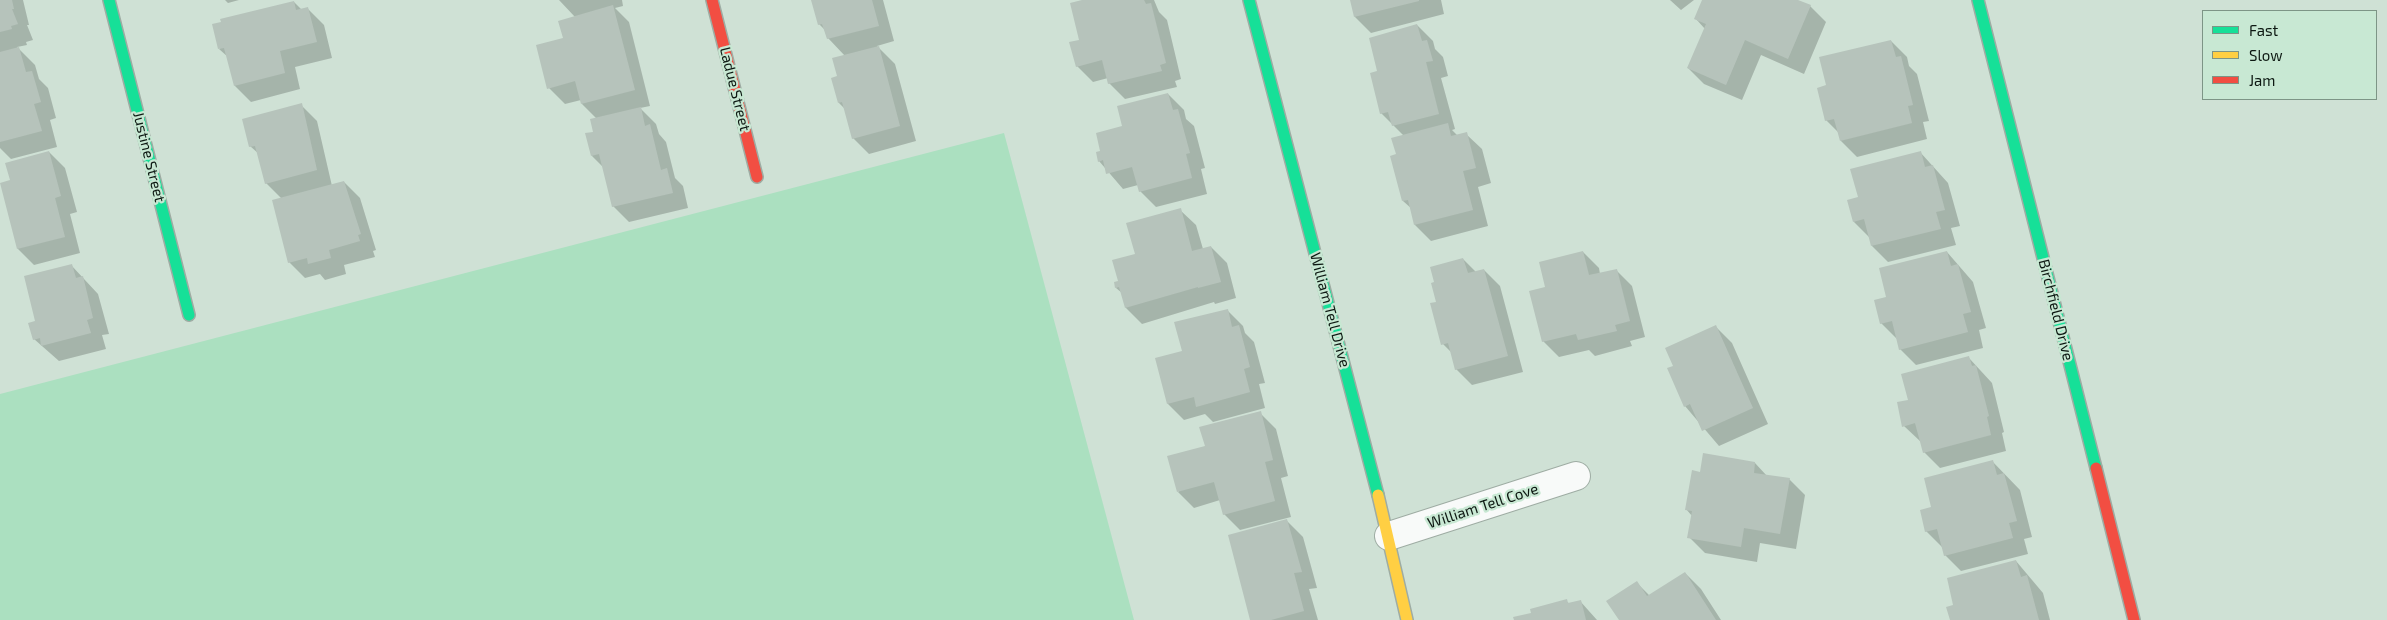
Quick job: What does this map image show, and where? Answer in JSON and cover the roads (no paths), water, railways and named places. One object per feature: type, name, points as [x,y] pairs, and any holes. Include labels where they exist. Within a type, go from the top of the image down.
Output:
[{"type":"street","name":"Justine Street","points":[[109,0],[189,315]]},
{"type":"street","name":"Ladue Street","points":[[712,0],[757,177]]},
{"type":"street","name":"William Tell Drive","points":[[1249,0],[1389,536],[1407,620]]},
{"type":"street","name":"Birchfield Drive","points":[[1978,0],[2134,620]]},
{"type":"street","name":"William Tell Cove","points":[[1389,536],[1576,476]]}]
